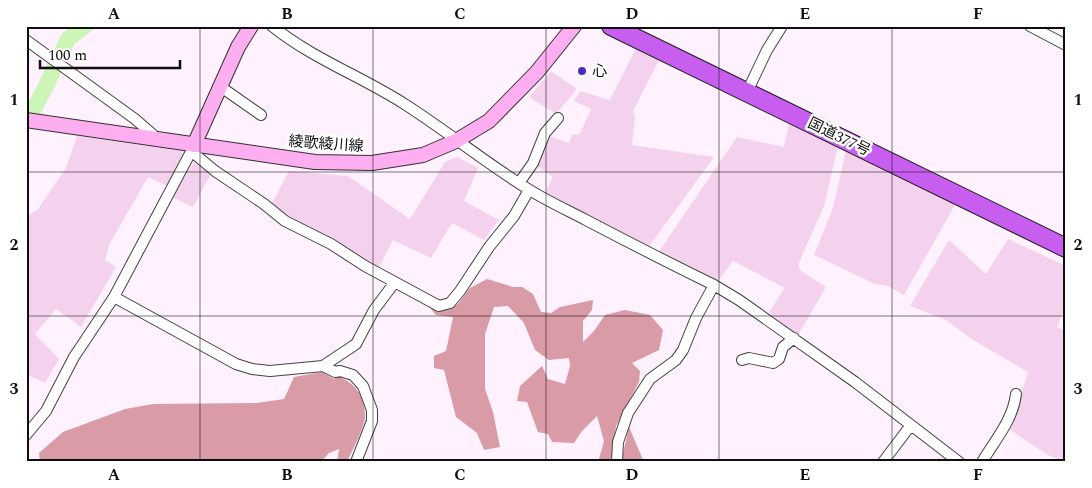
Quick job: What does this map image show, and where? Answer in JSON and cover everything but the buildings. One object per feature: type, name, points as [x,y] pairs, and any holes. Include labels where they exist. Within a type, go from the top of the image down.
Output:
[{"type":"highway","name":"国道377号","points":[[611,26],[1066,248]]},
{"type":"main road","points":[[192,148],[238,47],[250,26]]},
{"type":"main road","name":"綾歌綾川線","points":[[26,120],[160,140],[192,148],[315,162],[372,164],[423,155],[456,141],[489,121],[537,72],[574,26]]},
{"type":"street","points":[[272,26],[288,39],[407,106],[530,190],[714,285],[739,300],[855,382],[959,462]]},
{"type":"street","points":[[747,92],[767,50],[782,26]]},
{"type":"street","points":[[1030,26],[1066,45]]},
{"type":"street","points":[[26,40],[135,119],[160,140]]},
{"type":"street","points":[[221,87],[261,115]]},
{"type":"street","points":[[519,183],[534,163],[545,133],[558,118]]},
{"type":"street","points":[[26,435],[46,411],[74,357],[114,297],[192,148],[215,171],[264,204],[285,221],[331,244],[439,306],[450,303],[460,291],[488,247],[514,216],[530,190]]},
{"type":"street","points":[[114,297],[236,364],[252,369],[270,371],[323,366],[356,344],[374,310],[395,282]]},
{"type":"street","points":[[617,462],[618,442],[628,413],[650,379],[676,360],[683,350],[696,318],[714,285]]},
{"type":"street","points":[[742,360],[749,358],[772,363],[779,359],[783,347],[794,338]]},
{"type":"street","points":[[323,366],[334,372],[340,371],[353,375],[363,386],[372,410],[372,421],[356,462]]},
{"type":"street","points":[[982,462],[1004,431],[1016,394]]},
{"type":"street","points":[[883,462],[911,425]]},
{"type":"shaded area","points":[[636,48],[660,58],[633,111],[635,118],[632,145],[714,157],[648,248],[544,195],[553,177],[537,166],[550,136],[569,143],[572,134],[579,135],[591,109],[574,101],[580,91],[610,100]]},
{"type":"shaded area","points":[[551,71],[577,89],[556,114],[529,97]]},
{"type":"shaded area","points":[[789,123],[838,146],[824,206],[798,265],[801,271],[826,287],[798,335],[769,312],[785,288],[733,261],[717,282],[658,253],[737,137],[784,147]]},
{"type":"shaded area","points":[[77,136],[184,151],[167,186],[148,177],[109,245],[105,260],[116,267],[81,327],[56,309],[35,334],[59,359],[45,383],[26,374],[26,217],[38,209],[66,168]]},
{"type":"shaded area","points":[[846,150],[956,203],[904,295],[888,286],[875,284],[814,255],[833,208]]},
{"type":"shaded area","points":[[457,157],[478,168],[464,201],[499,220],[484,240],[452,223],[431,258],[393,240],[378,269],[294,221],[272,203],[289,171],[348,176],[410,219],[445,162]]},
{"type":"shaded area","points":[[194,162],[211,174],[193,207],[172,197]]},
{"type":"shaded area","points":[[1008,239],[1066,266],[1066,305],[1057,327],[1066,331],[1066,462],[1048,455],[1010,430],[1028,372],[970,338],[946,320],[910,306],[949,240],[986,274]]},
{"type":"shaded area","points":[[487,279],[513,287],[522,287],[533,294],[541,312],[551,313],[560,307],[593,300],[592,310],[583,321],[583,342],[594,331],[605,315],[625,310],[650,315],[663,330],[659,350],[632,363],[640,371],[639,382],[616,426],[611,462],[602,462],[599,459],[604,441],[597,416],[582,431],[574,443],[552,442],[548,434],[538,432],[527,402],[517,401],[520,386],[542,366],[548,379],[565,384],[570,366],[569,358],[549,360],[535,350],[524,323],[508,306],[494,307],[485,334],[485,389],[493,412],[500,447],[484,450],[477,433],[456,417],[444,370],[434,368],[434,356],[446,351],[453,317],[436,315],[430,308],[442,311],[458,304],[470,288]]},
{"type":"shaded area","points":[[322,372],[334,379],[337,376],[350,383],[362,397],[364,404],[364,422],[347,462],[337,462],[339,449],[329,453],[321,462],[40,462],[39,453],[63,432],[125,409],[153,404],[257,403],[284,399],[294,377]]},
{"type":"shaded area","points":[[629,427],[644,462],[621,462]]},
{"type":"waterway","points":[[34,109],[68,39],[85,26]]},
{"type":"place","name":"心","points":[[582,71]]}]
